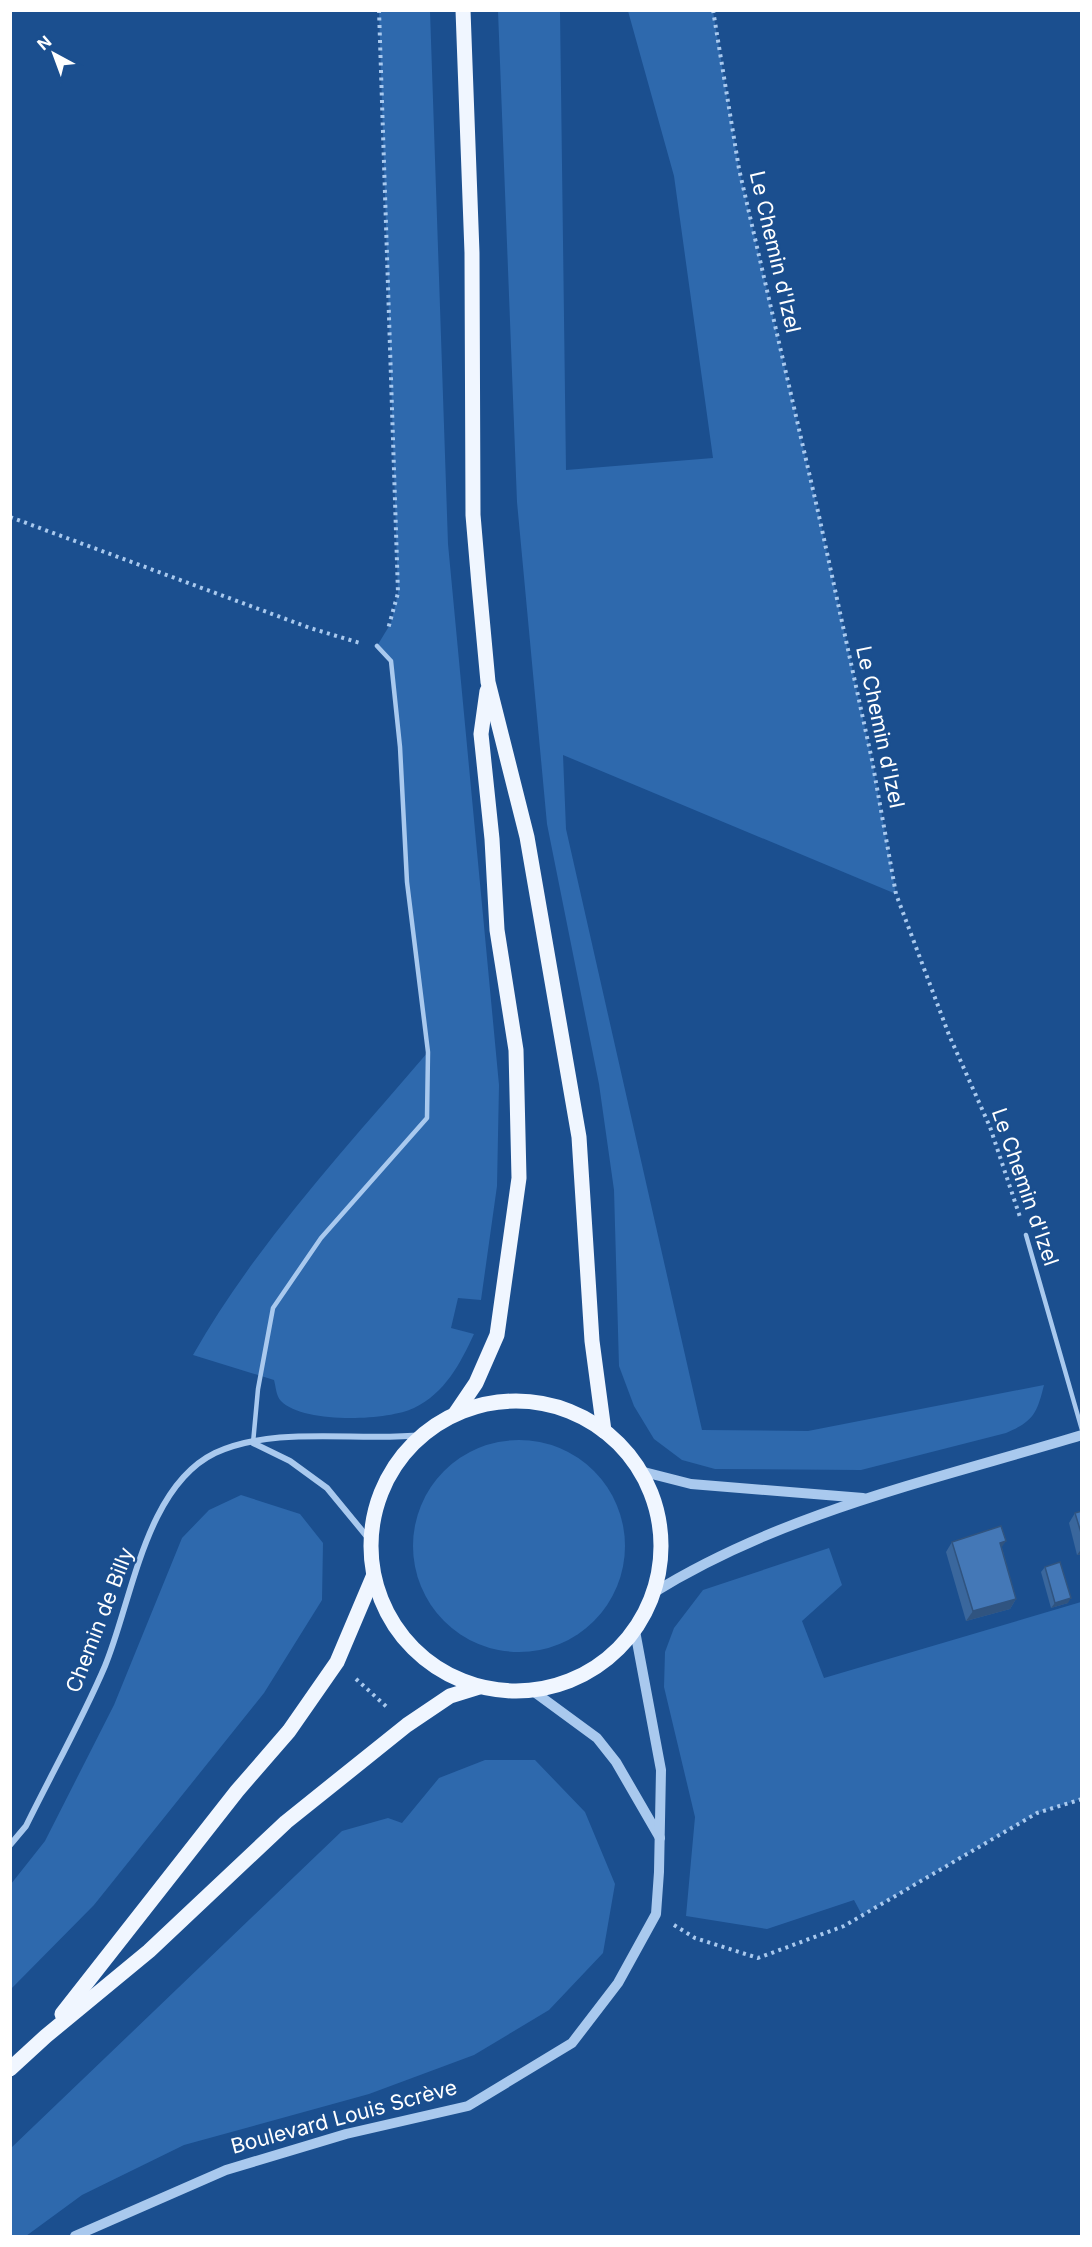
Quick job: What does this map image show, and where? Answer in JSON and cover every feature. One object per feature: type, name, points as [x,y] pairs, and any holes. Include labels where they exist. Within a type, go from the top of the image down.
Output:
[{"type":"main road","points":[[463,10],[472,253],[473,515],[488,682],[527,837],[579,1137],[592,1341],[604,1431]]},
{"type":"main road","points":[[455,1414],[476,1383],[497,1335],[519,1178],[516,1050],[497,930],[492,839],[481,734],[488,682]]},
{"type":"main road","points":[[498,1402],[543,1403],[565,1409],[604,1431],[630,1456],[640,1471],[652,1493],[659,1518],[662,1543],[660,1569],[653,1593],[634,1630],[600,1665],[557,1686],[533,1691],[506,1692],[479,1687],[449,1676],[423,1659],[400,1636],[384,1608],[373,1576],[369,1539],[382,1488],[406,1450],[422,1435],[455,1414],[498,1402]]},
{"type":"main road","points":[[46,2036],[237,1791],[289,1731],[337,1662],[373,1576]]},
{"type":"main road","points":[[10,2069],[46,2036],[150,1951],[286,1822],[407,1725],[450,1696],[479,1687]]},
{"type":"street","points":[[653,1593],[690,1570],[750,1542],[870,1498],[1082,1432]]},
{"type":"street","name":"Chemin de Billy","points":[[10,1845],[26,1826],[105,1666],[141,1558],[166,1499],[188,1472],[214,1454],[253,1443],[299,1435],[392,1438],[422,1435]]},
{"type":"street","points":[[253,1443],[290,1461],[327,1488],[369,1539]]},
{"type":"street","points":[[640,1471],[691,1485],[870,1498]]},
{"type":"street","name":"Boulevard Louis Scrève","points":[[75,2236],[226,2170],[346,2134],[468,2106],[572,2043],[618,1983],[656,1914],[661,1770],[634,1630]]},
{"type":"street","points":[[533,1691],[597,1738],[616,1762],[660,1839]]},
{"type":"lane","points":[[253,1443],[258,1389],[273,1308],[321,1238],[427,1118],[428,1052],[407,882],[400,747],[391,661],[377,646]]},
{"type":"lane","name":"Le Chemin d'Izel","points":[[1026,1235],[1082,1432]]},
{"type":"path","points":[[10,517],[310,628],[346,640],[377,646],[391,623],[398,593],[379,10]]},
{"type":"path","name":"Le Chemin d'Izel","points":[[713,10],[739,169],[824,538],[872,760],[896,894],[950,1035],[990,1127],[1026,1235]]},
{"type":"path","points":[[337,1662],[407,1725]]},
{"type":"path","points":[[656,1914],[694,1938],[758,1958],[844,1926],[1037,1813],[1082,1799]]},
{"type":"shaded area","points":[[379,11],[430,11],[448,544],[499,1085],[497,1186],[481,1300],[458,1298],[451,1328],[474,1334],[457,1367],[443,1386],[425,1402],[414,1408],[385,1416],[346,1418],[307,1414],[292,1408],[279,1399],[274,1380],[193,1355],[218,1314],[273,1236],[428,1052],[407,882],[400,747],[391,661],[377,646],[391,623],[398,593]]},
{"type":"shaded area","points":[[498,11],[560,11],[566,470],[713,458],[674,176],[628,11],[713,11],[739,169],[819,516],[872,760],[896,894],[563,755],[566,829],[702,1430],[808,1431],[1044,1385],[1033,1415],[1023,1424],[1006,1433],[861,1470],[715,1469],[682,1460],[654,1439],[634,1406],[619,1366],[614,1190],[599,1084],[547,824],[517,502]]},
{"type":"shaded area","points":[[509,1440],[529,1440],[550,1444],[569,1452],[594,1471],[607,1487],[617,1505],[623,1525],[625,1546],[623,1567],[617,1587],[607,1605],[594,1621],[569,1640],[550,1648],[529,1652],[509,1652],[488,1648],[469,1640],[437,1613],[425,1596],[417,1577],[413,1556],[413,1536],[417,1515],[425,1496],[452,1464],[469,1452],[488,1444]]},
{"type":"shaded area","points":[[241,1495],[300,1514],[323,1543],[322,1600],[264,1693],[94,1905],[11,1989],[11,1884],[45,1841],[114,1705],[182,1538],[209,1510]]},
{"type":"shaded area","points":[[829,1548],[842,1585],[802,1621],[824,1678],[1081,1602],[1081,1799],[1037,1813],[862,1915],[854,1900],[767,1929],[686,1916],[695,1817],[664,1687],[665,1652],[674,1628],[703,1590]]},
{"type":"shaded area","points":[[485,1760],[535,1760],[585,1812],[615,1884],[603,1953],[549,2010],[474,2055],[369,2094],[184,2145],[82,2195],[26,2236],[11,2236],[11,2148],[342,1831],[388,1818],[402,1823],[439,1778]]},
{"type":"building","points":[[1082,1511],[1082,1536],[1075,1513]]},
{"type":"building","points":[[1001,1526],[1006,1541],[1000,1543],[1016,1599],[973,1611],[952,1542]]},
{"type":"building","points":[[1060,1562],[1071,1598],[1055,1603],[1045,1567]]}]
